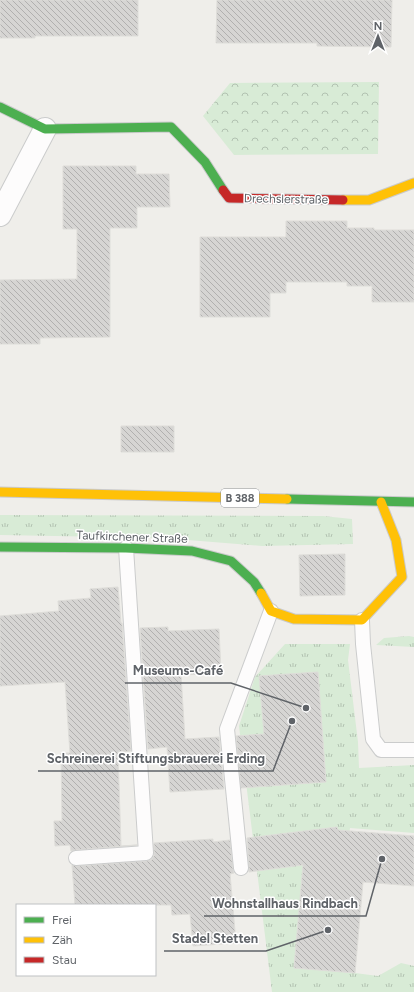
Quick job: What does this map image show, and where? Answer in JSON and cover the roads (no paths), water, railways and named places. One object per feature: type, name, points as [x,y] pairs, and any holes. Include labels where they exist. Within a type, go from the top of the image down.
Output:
[{"type":"street","name":"Drechslerstraße","points":[[0,107],[45,129],[171,127],[204,162],[229,198],[369,200],[414,183]]},
{"type":"street","points":[[0,215],[45,129]]},
{"type":"street","name":"B 388","points":[[0,492],[414,502]]},
{"type":"street","points":[[271,611],[294,619],[362,620],[402,577],[396,540],[381,502]]},
{"type":"street","name":"Taufkirchener Straße","points":[[0,547],[126,548],[192,551],[231,561],[254,582],[271,611]]},
{"type":"lane","points":[[76,858],[146,853],[126,548]]},
{"type":"lane","points":[[241,868],[226,729],[271,611]]},
{"type":"lane","points":[[362,620],[363,644],[373,739],[381,750],[414,750]]},
{"type":"place","name":"Museums-Café","points":[[306,708]]},
{"type":"place","name":"Schreinerei Stiftungsbrauerei Erding","points":[[292,721]]},
{"type":"place","name":"Wohnstallhaus Rindbach","points":[[382,859]]},
{"type":"place","name":"Stadel Stetten","points":[[328,930]]}]
